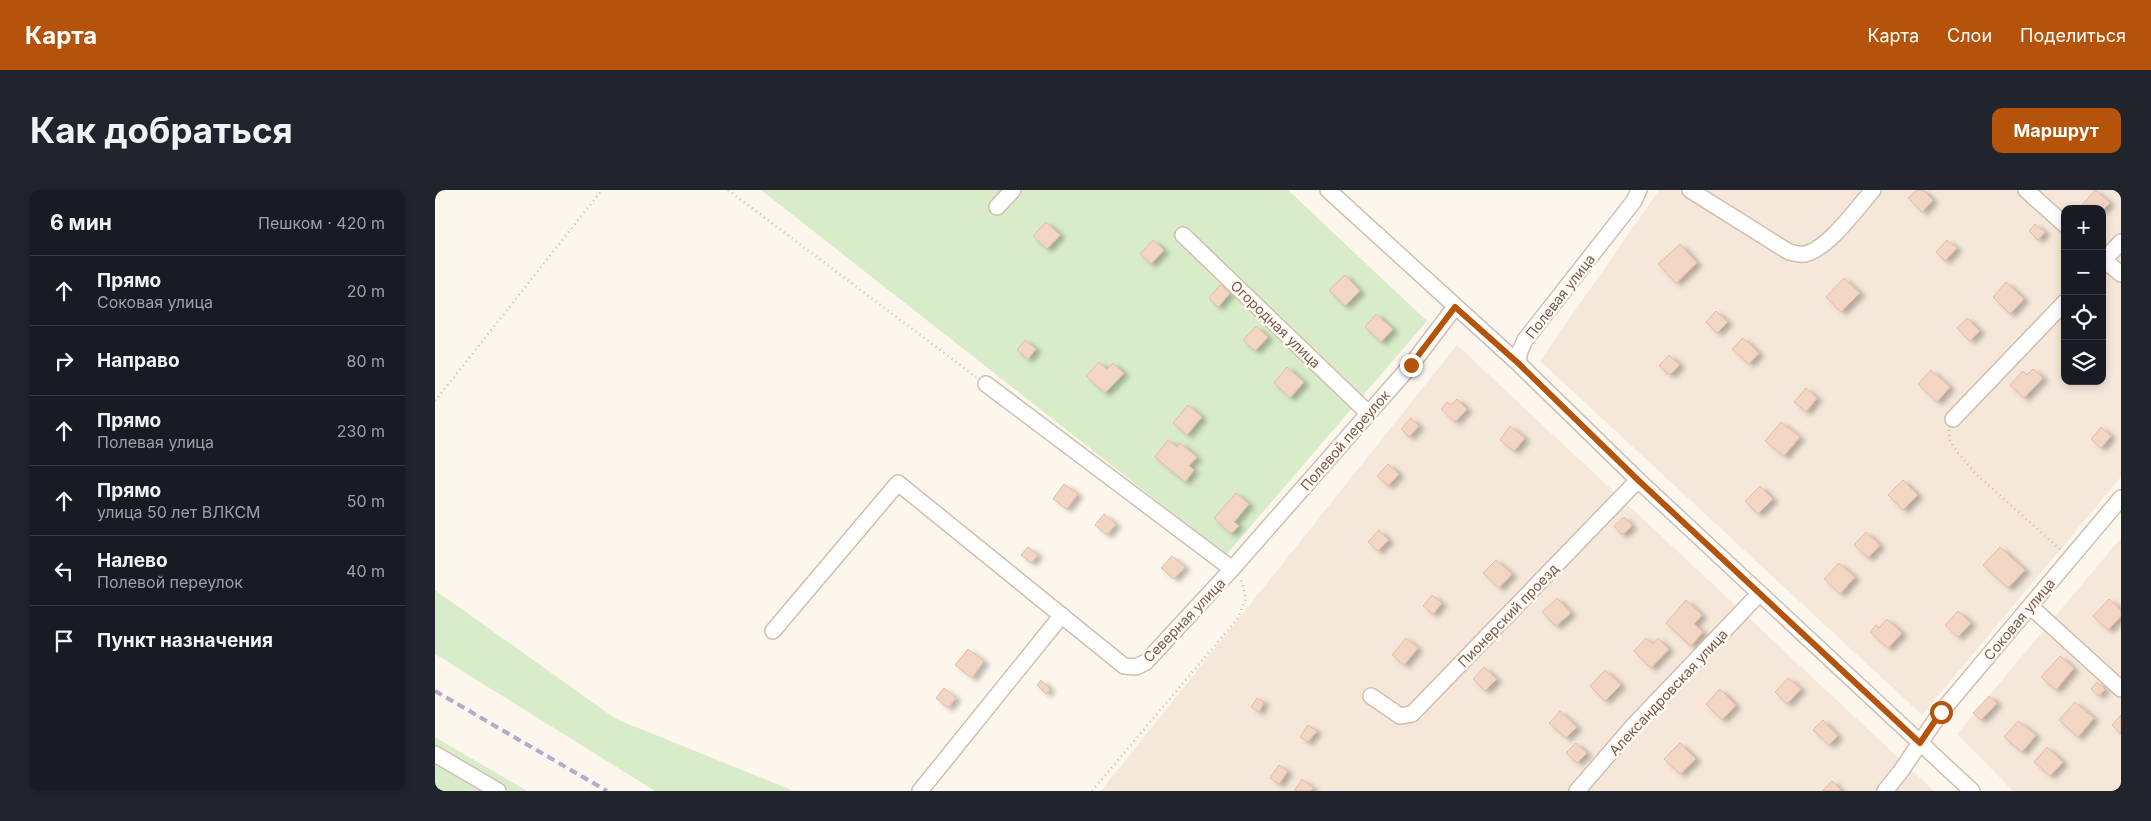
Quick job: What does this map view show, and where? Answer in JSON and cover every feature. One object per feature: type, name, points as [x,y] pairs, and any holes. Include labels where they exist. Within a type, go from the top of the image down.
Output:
[{"type":"street","points":[[997,207],[1013,190]]},
{"type":"street","points":[[1328,190],[1518,363],[1638,480],[1972,791]]},
{"type":"street","name":"Полевая улица","points":[[1518,363],[1520,351],[1525,340],[1634,201],[1639,190]]},
{"type":"street","points":[[1690,190],[1789,252],[1803,255],[1813,251],[1825,242],[1873,190]]},
{"type":"street","points":[[2026,190],[2061,221]]},
{"type":"street","name":"Огородная улица","points":[[1183,235],[1368,413]]},
{"type":"street","points":[[2106,257],[2121,242]]},
{"type":"street","points":[[2106,262],[2121,274]]},
{"type":"street","points":[[1953,419],[2061,306]]},
{"type":"street","name":"Полевой переулок","points":[[1232,570],[1411,365],[1455,307]]},
{"type":"street","points":[[986,384],[1232,570]]},
{"type":"street","name":"Пионерский проезд","points":[[1371,696],[1400,716],[1412,714],[1638,480]]},
{"type":"street","name":"Северная улица","points":[[773,631],[898,483],[1124,666],[1136,667],[1146,662],[1232,570]]},
{"type":"street","name":"Соковая улица","points":[[1885,791],[1941,712],[2121,498]]},
{"type":"street","name":"Александровская улица","points":[[1577,791],[1634,725],[1759,594]]},
{"type":"street","points":[[2030,606],[2121,689]]},
{"type":"street","points":[[920,791],[1062,615]]},
{"type":"street","points":[[435,754],[498,791]]},
{"type":"path","points":[[435,401],[602,190]]},
{"type":"path","points":[[729,190],[986,384]]},
{"type":"path","points":[[1953,419],[1949,431],[1950,440],[1957,452],[1984,482],[2071,558]]},
{"type":"path","points":[[1091,791],[1238,618],[1246,598],[1243,580],[1232,570]]},
{"type":"shaded area","points":[[1659,190],[2121,190],[2121,477],[1922,715],[1540,361]]},
{"type":"shaded area","points":[[1457,345],[1934,791],[1101,791]]},
{"type":"shaded area","points":[[2121,538],[2121,791],[2013,791],[1957,734]]},
{"type":"green space","points":[[761,190],[1288,190],[1427,321],[1226,555]]},
{"type":"green space","points":[[435,590],[616,719],[794,791],[655,791],[435,654]]},
{"type":"green space","points":[[435,737],[527,791],[435,791]]},
{"type":"building","points":[[1917,190],[1923,190],[1933,200],[1922,212],[1908,198]]},
{"type":"building","points":[[2095,190],[2110,203],[2106,207],[2106,205],[2082,205]]},
{"type":"building","points":[[1046,222],[1060,235],[1047,249],[1033,236]]},
{"type":"building","points":[[2035,224],[2045,232],[2038,240],[2029,231]]},
{"type":"building","points":[[1153,240],[1164,250],[1151,264],[1140,254]]},
{"type":"building","points":[[1947,240],[1957,248],[1945,261],[1936,252]]},
{"type":"building","points":[[1680,244],[1697,263],[1676,283],[1658,264]]},
{"type":"building","points":[[1345,275],[1360,291],[1345,306],[1329,290]]},
{"type":"building","points":[[1844,278],[1860,293],[1841,312],[1826,297]]},
{"type":"building","points":[[2006,282],[2024,299],[2010,314],[1993,297]]},
{"type":"building","points":[[1220,285],[1230,293],[1218,307],[1209,298]]},
{"type":"building","points":[[1716,311],[1728,322],[1717,333],[1706,322]]},
{"type":"building","points":[[1376,314],[1393,329],[1381,342],[1365,327]]},
{"type":"building","points":[[1967,318],[1980,331],[1970,341],[1957,328]]},
{"type":"building","points":[[1256,326],[1268,337],[1255,351],[1243,340]]},
{"type":"building","points":[[1743,338],[1759,353],[1749,364],[1732,349]]},
{"type":"building","points":[[1025,340],[1036,349],[1028,359],[1017,350]]},
{"type":"building","points":[[1669,355],[1680,365],[1670,375],[1659,366]]},
{"type":"building","points":[[1099,362],[1107,369],[1113,363],[1124,373],[1105,393],[1086,376]]},
{"type":"building","points":[[1287,367],[1304,382],[1290,398],[1274,383]]},
{"type":"building","points":[[2033,369],[2043,378],[2024,398],[2010,385],[2023,371],[2027,375]]},
{"type":"building","points":[[1931,370],[1950,387],[1937,402],[1918,384]]},
{"type":"building","points":[[1806,388],[1817,398],[1806,412],[1794,402]]},
{"type":"building","points":[[1457,399],[1467,409],[1455,422],[1441,409],[1447,402],[1451,405]]},
{"type":"building","points":[[1188,405],[1202,417],[1187,435],[1173,423]]},
{"type":"building","points":[[1411,418],[1419,426],[1409,437],[1401,429]]},
{"type":"building","points":[[1781,422],[1800,437],[1784,456],[1765,441]]},
{"type":"building","points":[[1510,426],[1525,438],[1514,451],[1500,440]]},
{"type":"building","points":[[2101,427],[2111,436],[2101,448],[2091,439]]},
{"type":"building","points":[[1168,440],[1177,447],[1180,443],[1197,457],[1189,466],[1194,470],[1185,482],[1155,457]]},
{"type":"building","points":[[1388,464],[1399,474],[1388,486],[1377,476]]},
{"type":"building","points":[[1903,480],[1918,495],[1903,510],[1888,495]]},
{"type":"building","points":[[1064,484],[1078,494],[1067,509],[1053,499]]},
{"type":"building","points":[[1760,486],[1773,499],[1758,514],[1745,501]]},
{"type":"building","points":[[1236,493],[1249,504],[1234,522],[1239,526],[1231,534],[1214,518]]},
{"type":"building","points":[[1104,514],[1116,524],[1107,535],[1095,525]]},
{"type":"building","points":[[1624,517],[1632,526],[1622,535],[1614,526]]},
{"type":"building","points":[[1379,530],[1389,540],[1378,551],[1368,542]]},
{"type":"building","points":[[1866,532],[1880,545],[1868,558],[1854,545]]},
{"type":"building","points":[[1028,547],[1038,555],[1031,563],[1021,555]]},
{"type":"building","points":[[2000,547],[2025,570],[2008,588],[1983,565]]},
{"type":"building","points":[[1172,556],[1185,567],[1174,579],[1161,568]]},
{"type":"building","points":[[1496,560],[1512,574],[1499,588],[1483,573]]},
{"type":"building","points":[[1839,563],[1855,577],[1840,594],[1824,579]]},
{"type":"building","points":[[1432,595],[1442,603],[1433,614],[1423,606]]},
{"type":"building","points":[[1557,598],[1571,613],[1556,626],[1542,612]]},
{"type":"building","points":[[2109,599],[2121,610],[2121,616],[2108,630],[2093,616]]},
{"type":"building","points":[[1686,600],[1702,615],[1694,624],[1703,632],[1691,646],[1666,623]]},
{"type":"building","points":[[1958,611],[1971,623],[1958,637],[1945,625]]},
{"type":"building","points":[[1887,619],[1902,633],[1888,648],[1870,632],[1876,625],[1879,628]]},
{"type":"building","points":[[1406,638],[1418,648],[1404,665],[1392,655]]},
{"type":"building","points":[[1646,638],[1653,644],[1658,638],[1669,649],[1651,668],[1634,651]]},
{"type":"building","points":[[968,649],[984,661],[972,678],[955,665]]},
{"type":"building","points":[[2060,656],[2074,668],[2056,690],[2041,677]]},
{"type":"building","points":[[1484,667],[1497,679],[1485,691],[1473,679]]},
{"type":"building","points":[[1605,670],[1621,685],[1605,701],[1590,686]]},
{"type":"building","points":[[1788,678],[1801,689],[1787,704],[1775,692]]},
{"type":"building","points":[[1041,680],[1050,689],[1046,694],[1037,685]]},
{"type":"building","points":[[2097,682],[2105,689],[2099,696],[2091,689]]},
{"type":"building","points":[[944,688],[956,698],[948,708],[936,698]]},
{"type":"building","points":[[1720,689],[1736,705],[1722,720],[1706,704]]},
{"type":"building","points":[[1989,696],[1997,703],[1981,720],[1973,713]]},
{"type":"building","points":[[1257,698],[1264,702],[1259,712],[1251,707]]},
{"type":"building","points":[[2075,702],[2094,718],[2078,737],[2059,720]]},
{"type":"building","points":[[1560,711],[1577,727],[1566,738],[1549,723]]},
{"type":"building","points":[[2121,715],[2121,734],[2112,725]]},
{"type":"building","points":[[1823,720],[1838,736],[1829,745],[1813,730]]},
{"type":"building","points":[[2018,721],[2036,735],[2022,752],[2004,737]]},
{"type":"building","points":[[1308,725],[1317,731],[1308,742],[1300,737]]},
{"type":"building","points":[[1576,743],[1587,753],[1577,763],[1566,753]]},
{"type":"building","points":[[1680,743],[1696,759],[1680,774],[1664,759]]},
{"type":"building","points":[[2047,747],[2063,762],[2050,776],[2034,762]]},
{"type":"building","points":[[1279,765],[1288,771],[1279,784],[1270,778]]},
{"type":"building","points":[[1302,779],[1313,788],[1311,791],[1294,791]]},
{"type":"building","points":[[1832,781],[1842,791],[1822,791]]},
{"type":"railway","points":[[435,691],[607,791]]},
{"type":"route","points":[[1411,365],[1455,307],[1518,363],[1638,480],[1920,743],[1941,712]]}]
